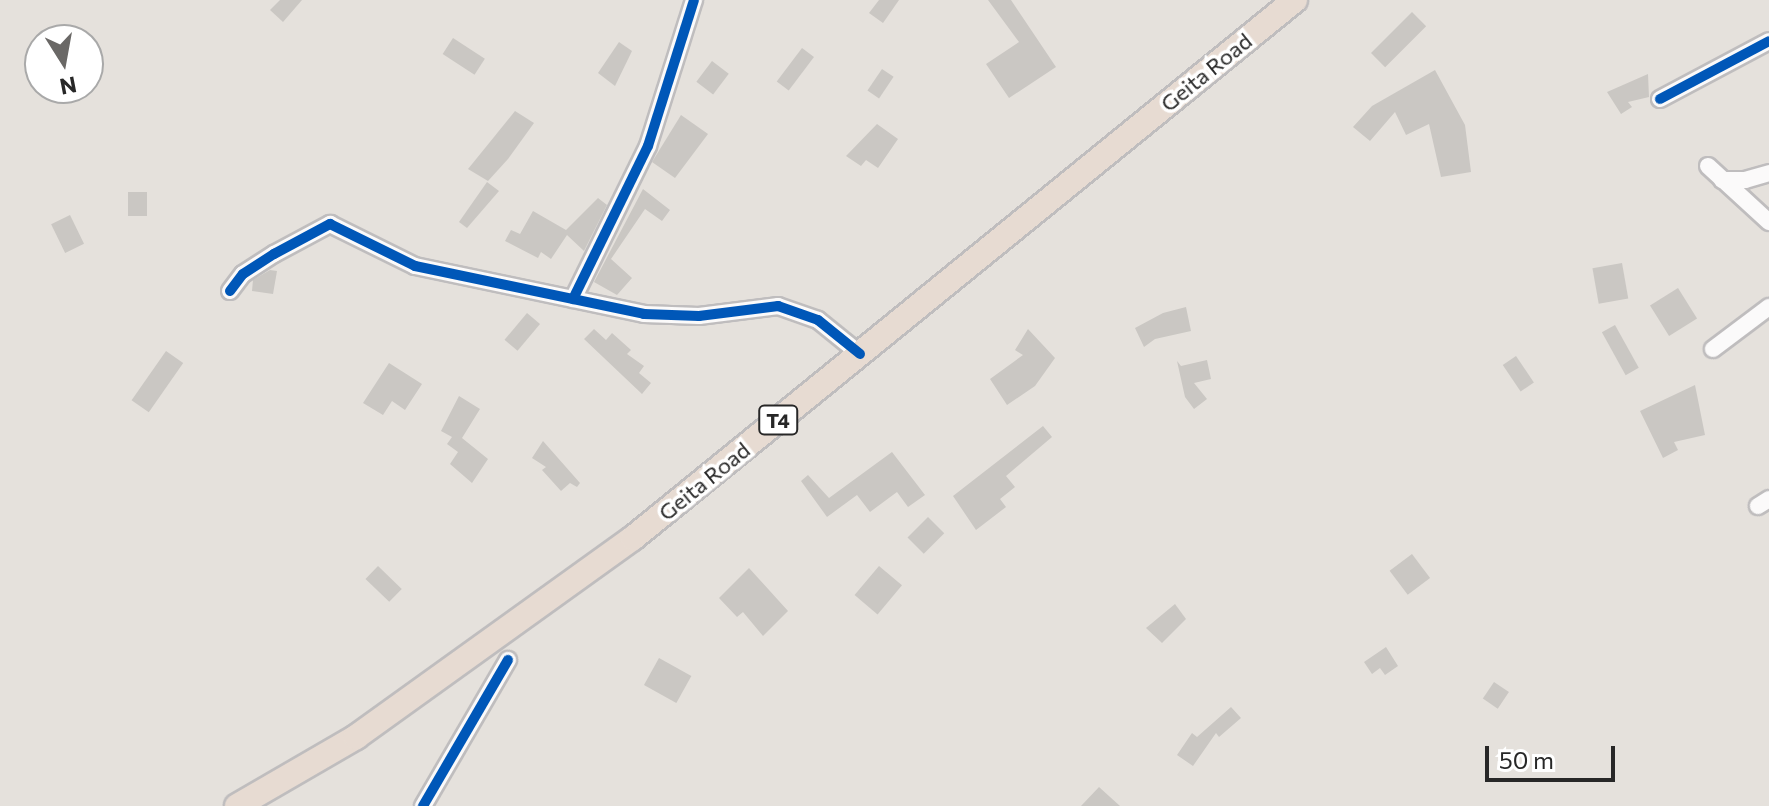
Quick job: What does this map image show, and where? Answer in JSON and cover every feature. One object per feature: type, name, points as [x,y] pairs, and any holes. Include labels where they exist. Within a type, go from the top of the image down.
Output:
[{"type":"highway","name":"Geita Road","points":[[237,806],[356,737],[633,538],[1295,0]]},
{"type":"street","points":[[573,299],[648,146],[694,0]]},
{"type":"street","points":[[1660,99],[1769,41]]},
{"type":"street","points":[[1708,166],[1769,222]]},
{"type":"street","points":[[1722,180],[1745,180],[1769,173]]},
{"type":"street","points":[[230,291],[263,260],[330,224],[415,266],[644,314],[685,315],[778,306],[818,320],[860,354]]},
{"type":"street","points":[[1713,349],[1769,307]]},
{"type":"street","points":[[423,806],[508,660]]},
{"type":"building","points":[[280,0],[302,0],[283,22],[270,10]]},
{"type":"building","points":[[879,0],[899,0],[883,23],[869,13]]},
{"type":"building","points":[[988,0],[1011,0],[1056,67],[1009,98],[986,64],[1019,42]]},
{"type":"building","points":[[1412,12],[1426,26],[1385,67],[1371,53]]},
{"type":"building","points":[[453,38],[485,59],[475,75],[443,54]]},
{"type":"building","points":[[619,42],[632,51],[615,86],[598,73]]},
{"type":"building","points":[[802,48],[814,57],[789,91],[777,82]]},
{"type":"building","points":[[712,61],[729,74],[713,94],[696,82]]},
{"type":"building","points":[[882,69],[894,77],[879,98],[867,91]]},
{"type":"building","points":[[1435,70],[1465,125],[1471,172],[1441,177],[1429,124],[1406,135],[1395,112],[1370,141],[1353,127],[1372,106]]},
{"type":"building","points":[[1648,74],[1649,97],[1628,102],[1632,107],[1621,114],[1607,92]]},
{"type":"building","points":[[515,111],[534,123],[488,181],[468,169]]},
{"type":"building","points":[[681,115],[708,134],[675,178],[652,162]]},
{"type":"building","points":[[877,124],[898,139],[878,168],[866,160],[861,166],[846,156]]},
{"type":"building","points":[[487,182],[499,191],[467,228],[459,222]]},
{"type":"building","points":[[643,189],[670,210],[662,221],[645,209],[611,259],[632,278],[617,295],[594,282]]},
{"type":"building","points":[[128,192],[147,192],[147,216],[128,216]]},
{"type":"building","points":[[598,198],[607,205],[584,251],[567,235],[551,259],[541,252],[538,258],[505,241],[511,230],[520,234],[533,211],[566,230]]},
{"type":"building","points":[[70,215],[84,244],[65,253],[51,224]]},
{"type":"building","points":[[1622,263],[1628,298],[1599,304],[1592,268]]},
{"type":"building","points":[[270,270],[277,271],[273,294],[252,291],[253,280]]},
{"type":"building","points":[[1678,288],[1697,319],[1669,336],[1650,305]]},
{"type":"building","points":[[1186,307],[1191,331],[1155,339],[1144,347],[1135,328],[1163,313]]},
{"type":"building","points":[[527,313],[540,324],[518,351],[505,340]]},
{"type":"building","points":[[1615,325],[1639,368],[1626,375],[1602,332]]},
{"type":"building","points":[[594,329],[606,340],[612,333],[631,350],[627,354],[644,366],[639,373],[651,383],[642,394],[584,339]]},
{"type":"building","points":[[1028,329],[1055,358],[1035,386],[1007,405],[990,379],[1023,355],[1015,350]]},
{"type":"building","points":[[166,351],[183,363],[149,412],[132,400]]},
{"type":"building","points":[[1516,356],[1534,383],[1521,391],[1503,365]]},
{"type":"building","points":[[1207,360],[1211,379],[1194,383],[1207,399],[1194,409],[1185,397],[1177,361],[1181,366]]},
{"type":"building","points":[[389,363],[422,384],[405,410],[392,401],[383,415],[363,403]]},
{"type":"building","points":[[1695,385],[1705,435],[1674,442],[1678,450],[1663,458],[1640,411]]},
{"type":"building","points":[[459,396],[480,409],[462,438],[488,459],[472,483],[450,464],[458,452],[447,444],[452,437],[441,431]]},
{"type":"building","points":[[1043,426],[1052,437],[1006,476],[1015,487],[1000,499],[1006,507],[976,530],[953,496]]},
{"type":"building","points":[[543,441],[580,483],[577,487],[570,483],[561,491],[542,470],[546,467],[532,458]]},
{"type":"building","points":[[892,452],[925,495],[908,507],[897,492],[870,512],[857,495],[827,517],[801,481],[808,475],[829,498]]},
{"type":"building","points":[[928,517],[944,533],[924,554],[907,538]]},
{"type":"building","points":[[1412,554],[1430,578],[1408,595],[1390,571]]},
{"type":"building","points":[[378,566],[402,589],[389,602],[365,579]]},
{"type":"building","points":[[879,566],[902,585],[878,614],[855,595]]},
{"type":"building","points":[[749,568],[788,611],[763,636],[743,612],[737,617],[719,598]]},
{"type":"building","points":[[1175,604],[1186,619],[1162,643],[1146,628]]},
{"type":"building","points":[[1386,647],[1398,666],[1385,675],[1380,668],[1372,674],[1364,662]]},
{"type":"building","points":[[659,658],[691,676],[676,703],[644,685]]},
{"type":"building","points":[[1494,682],[1509,692],[1498,709],[1483,699]]},
{"type":"building","points":[[1231,707],[1241,718],[1219,737],[1216,733],[1193,766],[1177,755],[1192,733],[1197,737]]},
{"type":"building","points":[[1099,787],[1120,806],[1081,806]]},
{"type":"cycle path","points":[[573,299],[648,146],[694,0]]},
{"type":"cycle path","points":[[1660,99],[1769,41]]},
{"type":"cycle path","points":[[230,291],[243,274],[330,224],[415,266],[644,314],[699,316],[778,306],[818,320],[860,354]]},
{"type":"cycle path","points":[[423,806],[508,660]]}]
